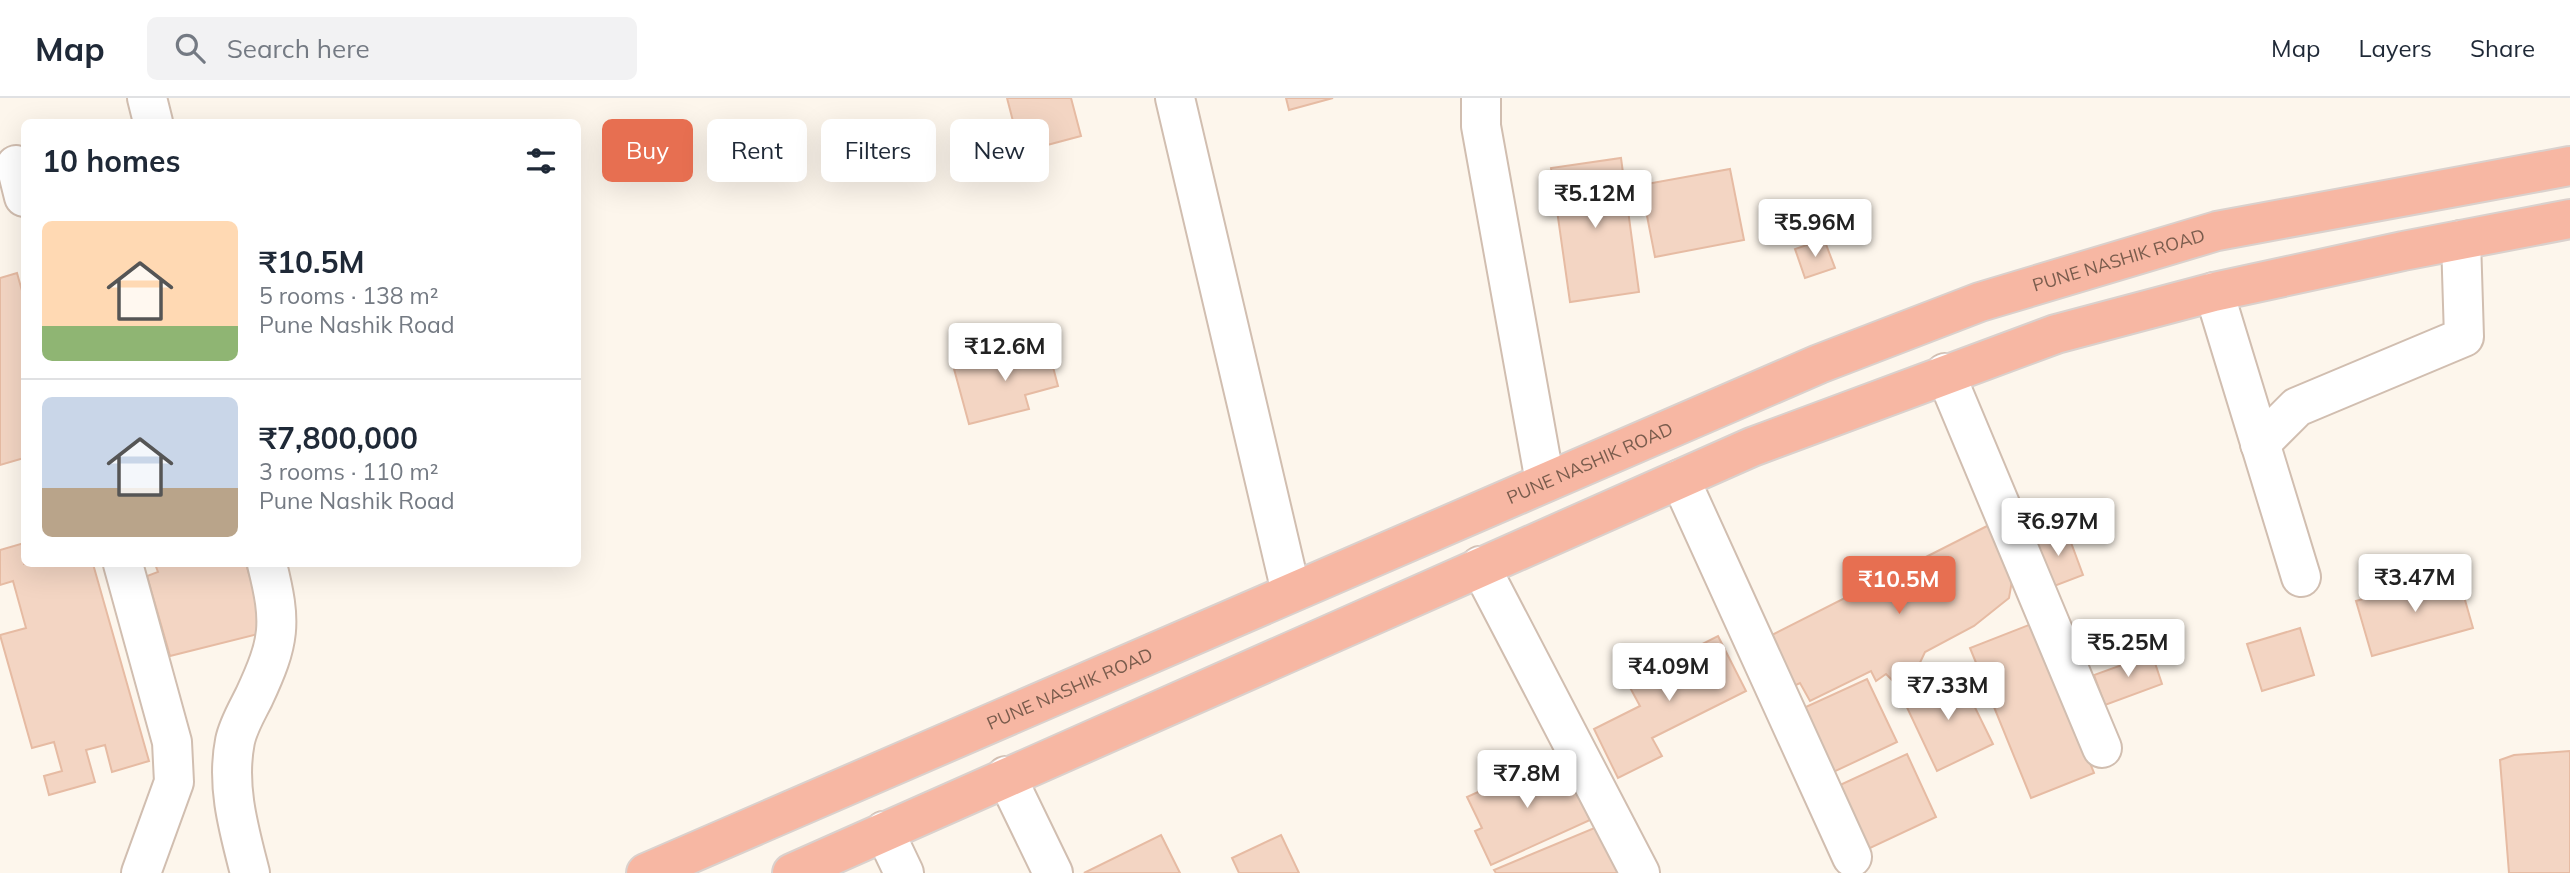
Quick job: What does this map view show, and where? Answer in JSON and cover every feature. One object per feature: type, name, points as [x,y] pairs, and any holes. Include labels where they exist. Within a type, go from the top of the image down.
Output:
[{"type":"highway","name":"PUNE NASHIK ROAD","points":[[646,873],[1545,482],[1877,341],[1980,302],[2119,258],[2217,231],[2570,166]]},
{"type":"highway","points":[[792,873],[1752,447],[1945,373],[2056,334],[2214,292],[2570,219]]},
{"type":"street","points":[[147,98],[152,119]]},
{"type":"street","points":[[1175,98],[1291,592]]},
{"type":"street","points":[[1481,98],[1481,126],[1545,482]]},
{"type":"street","points":[[2260,444],[2297,407],[2464,337],[2461,240]]},
{"type":"street","points":[[2214,292],[2301,578]]},
{"type":"street","points":[[1945,373],[2102,748]]},
{"type":"street","points":[[1680,479],[1852,857]]},
{"type":"street","points":[[1480,566],[1640,873]]},
{"type":"street","points":[[124,567],[172,742],[174,782],[141,873]]},
{"type":"street","points":[[250,873],[235,812],[232,779],[235,739],[274,654],[278,619],[268,567]]},
{"type":"street","points":[[1006,776],[1053,873]]},
{"type":"street","points":[[884,831],[904,873]]},
{"type":"building","points":[[1007,98],[1071,98],[1081,136],[1049,145],[1049,119],[1012,119]]},
{"type":"building","points":[[1286,98],[1333,98],[1289,110]]},
{"type":"building","points":[[1621,158],[1639,292],[1570,302],[1551,168]]},
{"type":"building","points":[[1730,169],[1744,240],[1655,257],[1641,185]]},
{"type":"building","points":[[1824,239],[1835,268],[1805,278],[1795,249]]},
{"type":"building","points":[[17,273],[21,287],[21,459],[0,465],[0,278]]},
{"type":"building","points":[[1047,344],[1058,386],[1025,395],[1029,409],[969,424],[954,369]]},
{"type":"building","points":[[1995,522],[2014,569],[2009,598],[1974,626],[1925,652],[1917,669],[1892,680],[1886,674],[1876,681],[1871,671],[1810,701],[1800,683],[1792,687],[1770,636]]},
{"type":"building","points":[[2066,529],[2083,575],[2049,588],[2032,542]]},
{"type":"building","points":[[21,544],[21,567],[94,567],[149,761],[112,772],[105,745],[86,750],[95,782],[49,795],[44,776],[62,771],[54,742],[32,748],[0,635],[26,628],[13,581],[0,585],[0,550]]},
{"type":"building","points":[[156,567],[247,567],[266,632],[170,656],[147,576],[158,572]]},
{"type":"building","points":[[2457,572],[2473,628],[2372,656],[2356,601]]},
{"type":"building","points":[[2034,623],[2094,773],[2031,798],[1970,648]]},
{"type":"building","points":[[2300,628],[2314,675],[2262,691],[2247,644]]},
{"type":"building","points":[[1718,636],[1746,691],[1652,738],[1662,756],[1618,778],[1594,729],[1640,706],[1627,682]]},
{"type":"building","points":[[2152,654],[2162,684],[2105,705],[2094,675]]},
{"type":"building","points":[[1958,673],[1993,744],[1937,771],[1903,699]]},
{"type":"building","points":[[1867,679],[1897,742],[1827,775],[1797,711]]},
{"type":"building","points":[[2570,751],[2570,873],[2509,873],[2500,760],[2514,755]]},
{"type":"building","points":[[1907,754],[1936,817],[1868,849],[1840,785]]},
{"type":"building","points":[[1560,755],[1590,820],[1491,865],[1475,831],[1482,828],[1467,797]]},
{"type":"building","points":[[1604,824],[1624,873],[1496,873],[1494,870]]},
{"type":"building","points":[[1161,835],[1180,873],[1084,873]]},
{"type":"building","points":[[1281,835],[1299,873],[1239,873],[1232,858]]}]
